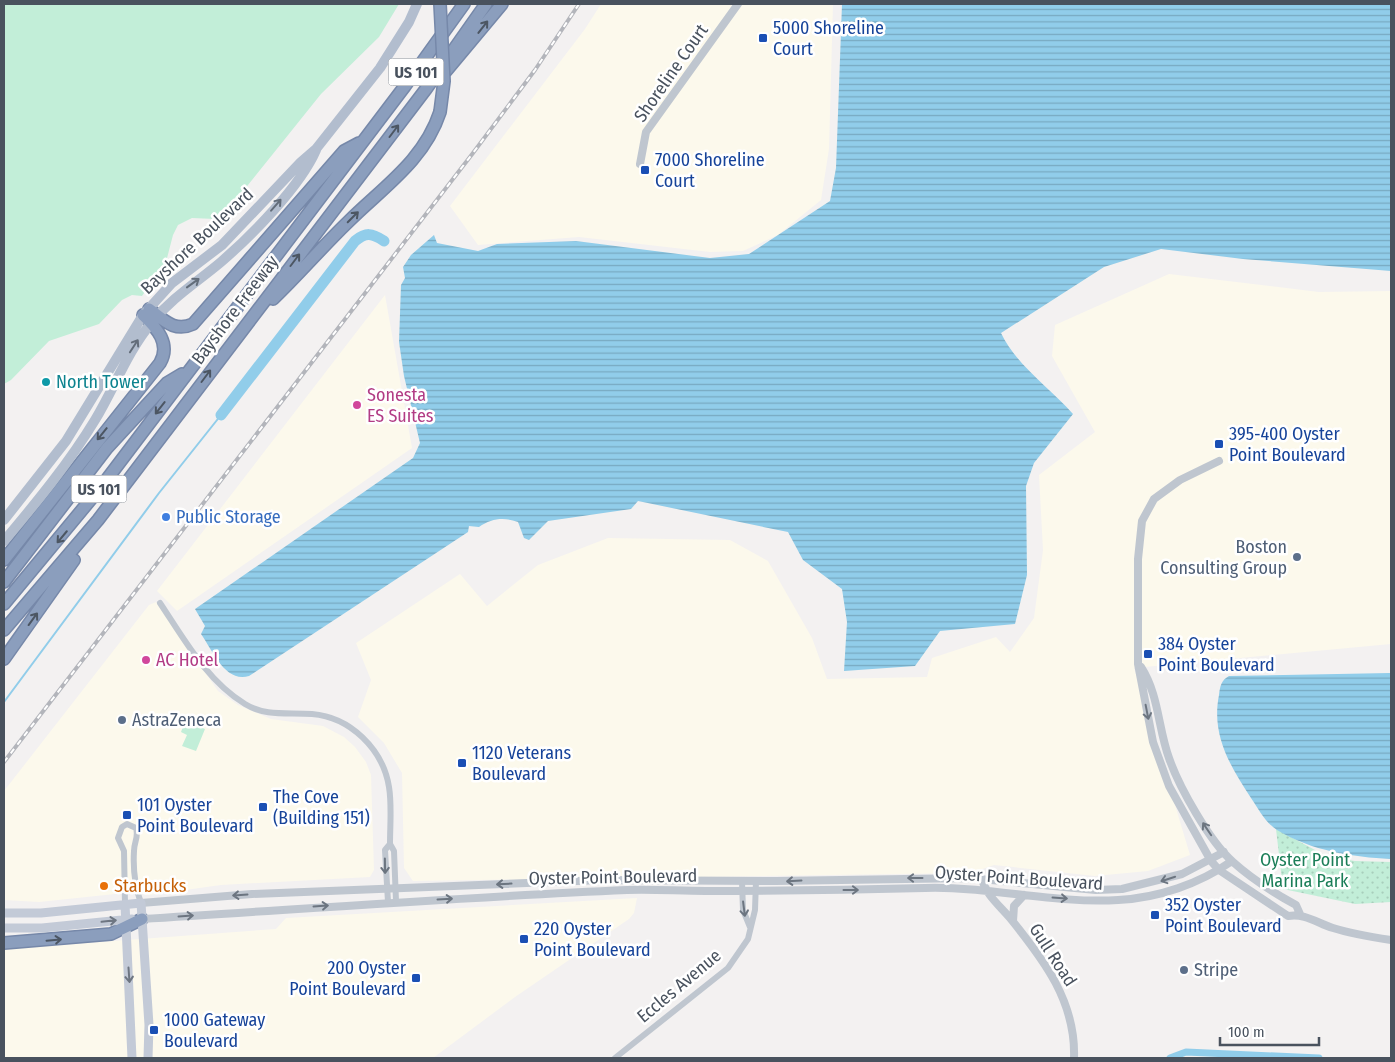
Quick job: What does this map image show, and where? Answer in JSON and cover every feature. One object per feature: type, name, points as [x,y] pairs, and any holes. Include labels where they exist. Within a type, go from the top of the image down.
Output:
[{"type":"highway","points":[[245,326],[354,216],[414,160],[428,140],[440,112],[444,82],[440,4]]},
{"type":"highway","name":"Bayshore Freeway","points":[[4,604],[84,509],[365,139],[464,4]]},
{"type":"highway","name":"Bayshore Freeway","points":[[4,630],[81,542],[426,89],[486,4]]},
{"type":"highway","points":[[426,89],[455,62],[502,4]]},
{"type":"highway","points":[[150,316],[173,327],[187,327],[193,324],[344,151],[365,139]]},
{"type":"highway","points":[[4,560],[164,357],[164,344],[150,316]]},
{"type":"highway","points":[[4,582],[85,475],[119,434],[167,383],[190,369]]},
{"type":"highway","points":[[4,659],[166,429]]},
{"type":"highway","points":[[4,943],[110,934],[126,923],[142,919]]},
{"type":"main road","name":"Bayshore Boulevard","points":[[150,316],[219,264],[247,237],[308,168],[316,149],[380,68],[417,6]]},
{"type":"main road","points":[[4,520],[66,442],[150,316]]},
{"type":"main road","points":[[4,541],[87,433],[150,316]]},
{"type":"main road","points":[[141,903],[148,1058]]},
{"type":"main road","name":"Oyster Point Boulevard","points":[[4,913],[41,913],[141,903]]},
{"type":"main road","points":[[125,904],[132,1058]]},
{"type":"main road","points":[[4,928],[126,923]]},
{"type":"street","name":"Shoreline Court","points":[[640,164],[646,132],[738,4]]},
{"type":"street","points":[[1219,461],[1165,490],[1154,499],[1142,521],[1138,559],[1138,664],[1152,742],[1169,786],[1211,861],[1219,870],[1288,916],[1300,914],[1331,927],[1363,936],[1391,940]]},
{"type":"street","points":[[160,603],[213,678],[246,705],[270,713],[314,714],[330,718],[354,730],[368,743],[381,761],[388,784],[390,844],[394,851],[396,901]]},
{"type":"street","points":[[1138,664],[1152,687],[1168,754],[1182,786],[1206,827],[1232,861],[1264,887],[1296,905],[1300,914]]},
{"type":"street","points":[[1158,758],[1168,754]]},
{"type":"street","points":[[125,904],[124,851],[118,838],[122,827],[127,824],[136,828],[137,833],[134,849],[136,890],[141,903]]},
{"type":"street","points":[[388,902],[385,850],[390,844]]},
{"type":"street","points":[[124,851],[128,852],[134,849]]},
{"type":"street","name":"Oyster Point Boulevard","points":[[141,903],[252,894],[396,890],[602,880],[756,881],[982,878],[1073,888],[1122,890],[1165,880],[1211,861],[1224,852]]},
{"type":"street","name":"Oyster Point Boulevard","points":[[142,919],[396,901],[625,890],[889,890],[927,888],[984,890],[1024,896],[1105,900],[1141,898],[1183,887],[1219,870],[1232,861]]},
{"type":"street","points":[[982,878],[984,890]]},
{"type":"street","points":[[742,881],[743,910],[750,927]]},
{"type":"street","name":"Eccles Avenue","points":[[615,1058],[728,968],[748,939],[750,927],[754,920],[756,881]]},
{"type":"street","name":"Gull Road","points":[[984,890],[1012,922],[1052,975],[1062,994],[1072,1028],[1074,1058]]},
{"type":"street","points":[[1012,922],[1014,906],[1024,896]]},
{"type":"shaded area","points":[[601,4],[833,4],[829,149],[821,200],[778,235],[743,251],[710,252],[579,237],[478,245],[450,206],[585,29]]},
{"type":"shaded area","points":[[1169,274],[1319,292],[1391,291],[1391,644],[1134,668],[1190,855],[1148,871],[1095,876],[994,865],[971,873],[413,881],[404,868],[402,773],[384,743],[358,717],[371,680],[356,643],[460,574],[487,606],[538,565],[608,538],[730,540],[768,561],[812,638],[827,679],[927,677],[932,658],[996,637],[1010,652],[1034,618],[1043,550],[1039,475],[1095,432],[1052,356],[1055,325]]},
{"type":"shaded area","points":[[385,295],[412,448],[177,611],[157,591]]},
{"type":"shaded area","points":[[156,602],[218,691],[238,705],[271,719],[323,726],[344,737],[355,747],[366,762],[371,775],[374,870],[370,877],[221,885],[149,895],[142,894],[136,890],[120,890],[115,894],[39,902],[4,900],[4,791],[149,605]]},
{"type":"shaded area","points":[[637,898],[634,913],[629,919],[515,997],[433,1058],[4,1058],[4,949],[276,929],[286,918]]},
{"type":"green space","points":[[4,4],[399,4],[379,37],[321,94],[228,210],[215,219],[192,218],[178,225],[173,235],[166,262],[142,296],[132,295],[122,300],[99,324],[49,341],[11,380],[4,384]]},
{"type":"green space","points":[[185,721],[205,729],[196,751],[182,746],[187,735],[181,732]]},
{"type":"green space","name":"Oyster Point Marina Park","points":[[1276,829],[1328,857],[1355,861],[1391,862],[1391,902],[1355,904],[1283,889]]},
{"type":"water","points":[[842,4],[1391,4],[1391,271],[1243,259],[1161,249],[1104,267],[1001,333],[1015,356],[1073,414],[1034,463],[1026,486],[1027,575],[1015,624],[940,631],[915,666],[844,671],[847,622],[842,589],[803,560],[788,532],[638,501],[631,509],[548,521],[529,540],[524,538],[518,522],[513,520],[498,519],[479,527],[469,526],[468,532],[249,676],[233,675],[226,670],[215,657],[201,634],[205,626],[195,609],[413,458],[420,443],[404,376],[399,342],[401,285],[405,278],[403,267],[411,255],[434,235],[437,243],[478,251],[497,244],[576,241],[710,258],[749,254],[830,201],[836,168]]},
{"type":"water","points":[[1391,673],[1391,859],[1332,852],[1304,843],[1277,830],[1260,811],[1236,774],[1224,749],[1220,737],[1217,710],[1223,682],[1229,676]]},
{"type":"waterway","points":[[221,415],[355,241],[366,235],[376,236],[384,241]]},
{"type":"waterway","points":[[4,702],[159,493],[221,415]]},
{"type":"waterway","points":[[1170,1058],[1186,1052],[1319,1058]]},
{"type":"railway","points":[[4,762],[473,153],[535,70],[579,4]]},
{"type":"place","name":"5000 Shoreline Court","points":[[763,38]]},
{"type":"place","name":"7000 Shoreline Court","points":[[645,170]]},
{"type":"place","name":"North Tower","points":[[46,382]]},
{"type":"place","name":"Sonesta ES Suites","points":[[357,405]]},
{"type":"place","name":"395-400 Oyster Point Boulevard","points":[[1219,444]]},
{"type":"place","name":"Public Storage","points":[[166,517]]},
{"type":"place","name":"Boston Consulting Group","points":[[1297,557]]},
{"type":"place","name":"384 Oyster Point Boulevard","points":[[1148,654]]},
{"type":"place","name":"AC Hotel","points":[[146,660]]},
{"type":"place","name":"AstraZeneca","points":[[122,720]]},
{"type":"place","name":"1120 Veterans Boulevard","points":[[462,763]]},
{"type":"place","name":"The Cove (Building 151)","points":[[263,807]]},
{"type":"place","name":"101 Oyster Point Boulevard","points":[[127,815]]},
{"type":"place","name":"Starbucks","points":[[104,886]]},
{"type":"place","name":"352 Oyster Point Boulevard","points":[[1155,915]]},
{"type":"place","name":"220 Oyster Point Boulevard","points":[[524,939]]},
{"type":"place","name":"Stripe","points":[[1184,970]]},
{"type":"place","name":"200 Oyster Point Boulevard","points":[[416,978]]},
{"type":"place","name":"1000 Gateway Boulevard","points":[[154,1030]]}]
